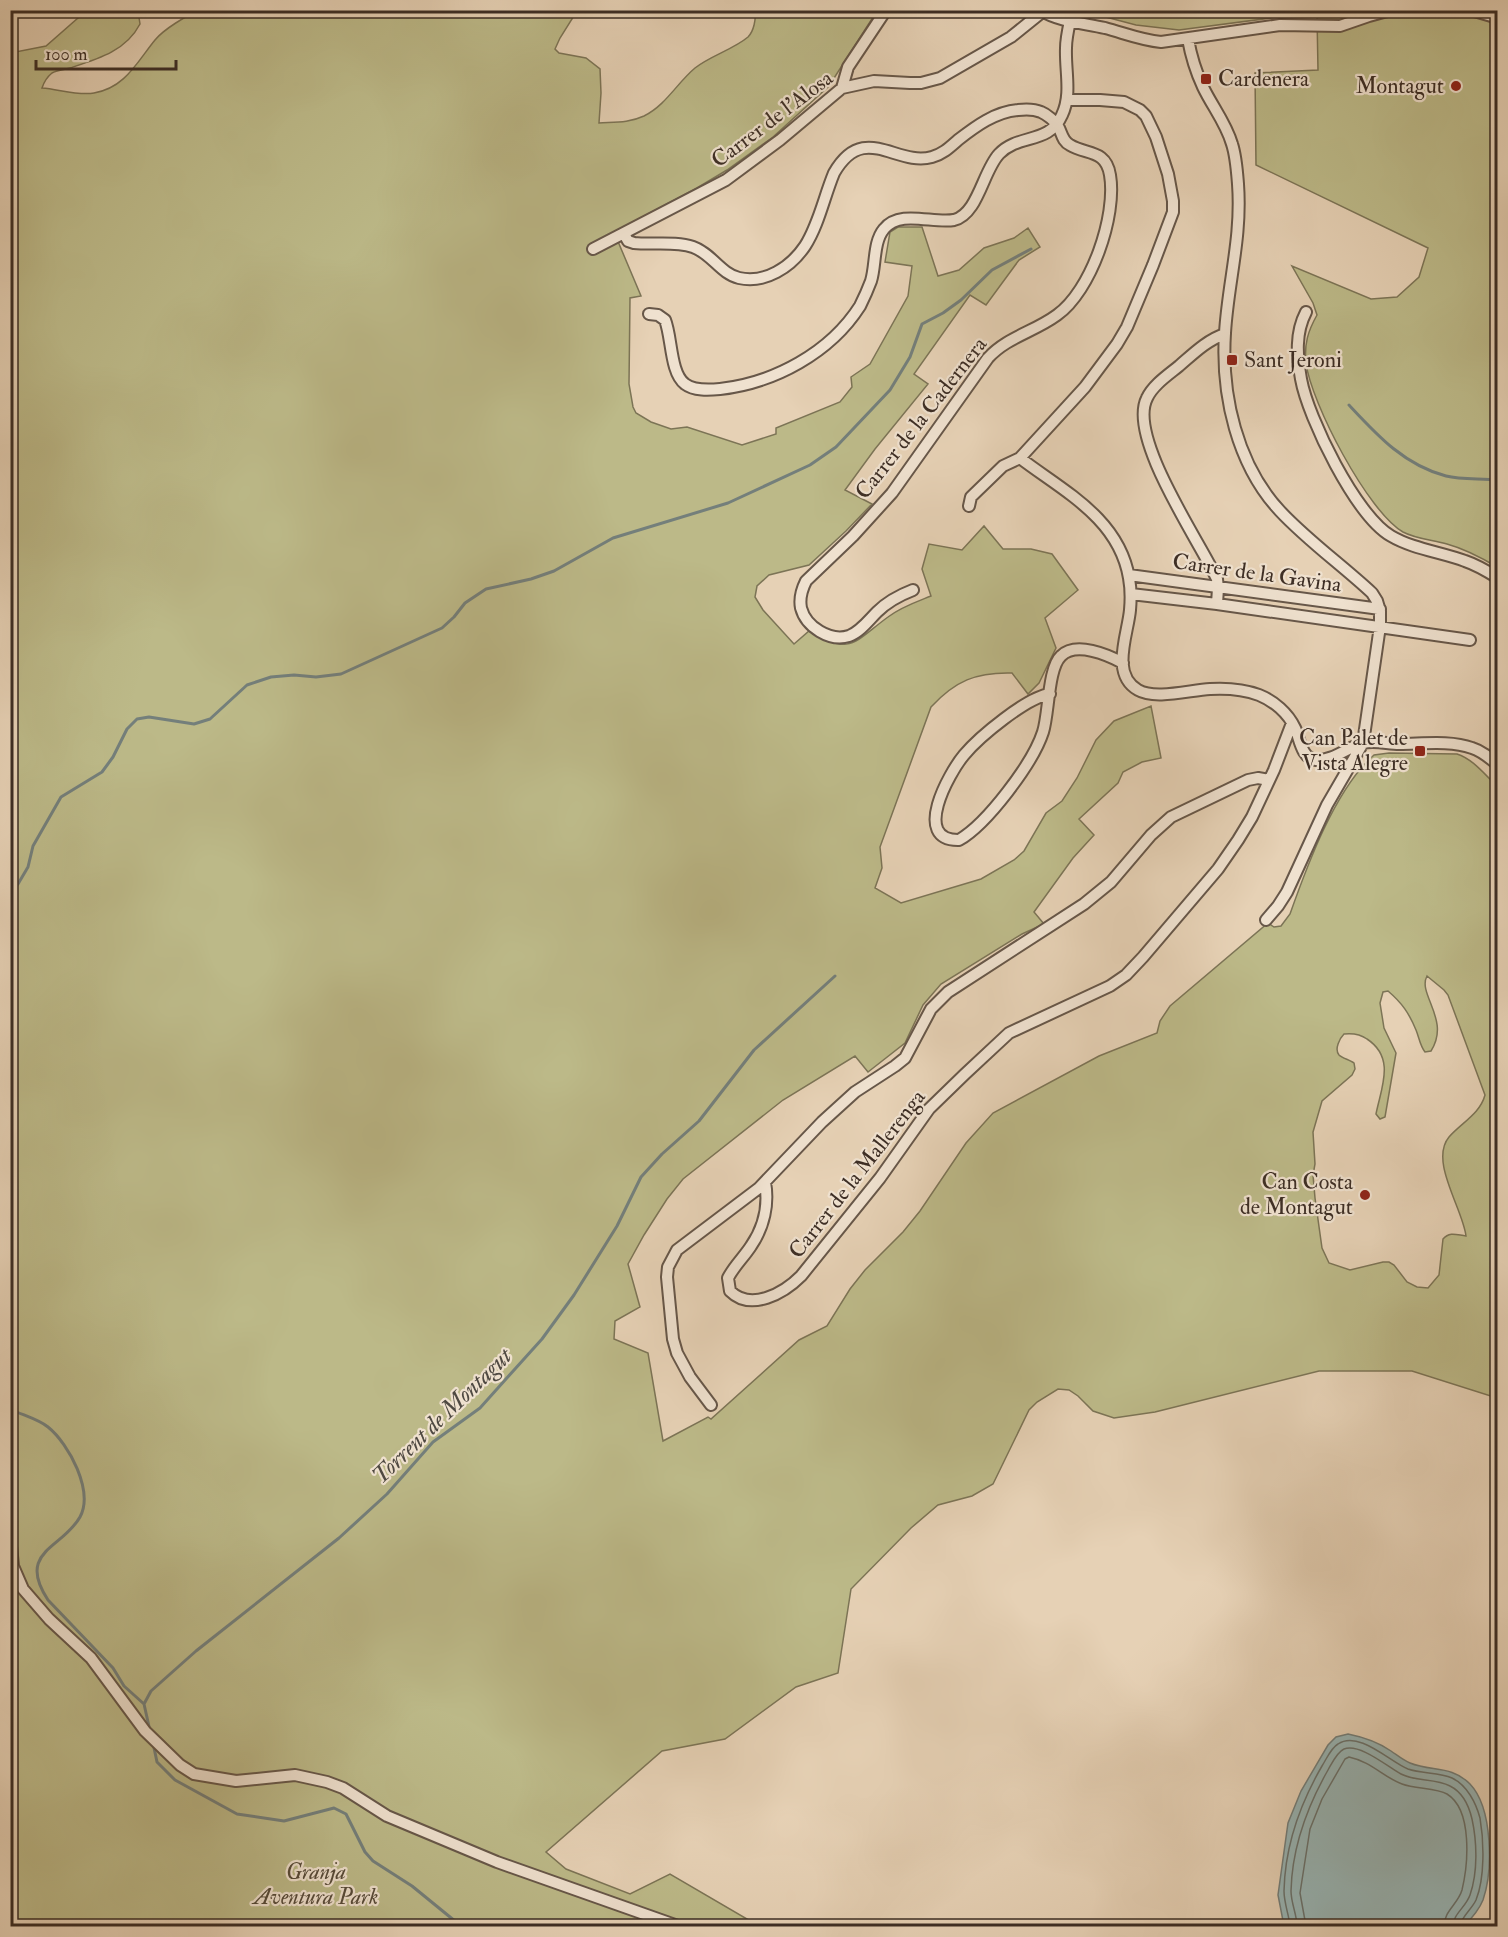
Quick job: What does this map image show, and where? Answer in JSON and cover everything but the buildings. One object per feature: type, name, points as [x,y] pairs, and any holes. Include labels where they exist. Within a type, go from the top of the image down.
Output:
[{"type":"street","points":[[842,88],[848,67],[886,10]]},
{"type":"street","points":[[1041,11],[1056,19],[1105,28],[1142,40],[1161,42],[1280,25],[1340,26],[1391,10]]},
{"type":"street","points":[[1471,10],[1497,18]]},
{"type":"street","name":"Carrer de l'Alosa","points":[[593,249],[726,180],[780,140],[842,88],[874,81],[921,83],[940,78],[1011,37],[1041,11]]},
{"type":"street","points":[[649,314],[658,315],[665,320],[677,372],[681,380],[691,387],[713,390],[766,379],[784,371],[830,340],[854,315],[861,304],[871,281],[879,236],[888,224],[902,219],[949,220],[962,216],[973,203],[998,155],[1019,142],[1044,136],[1057,125],[1067,100],[1065,49],[1070,21]]},
{"type":"street","points":[[1188,39],[1200,81],[1232,144],[1236,168],[1239,203],[1237,246],[1225,334],[1226,377],[1232,418],[1243,452],[1263,489],[1281,512],[1372,593],[1380,609],[1380,628],[1363,743],[1326,806],[1287,892],[1266,920]]},
{"type":"street","points":[[969,506],[971,497],[1003,466],[1020,458],[1085,387],[1117,344],[1127,327],[1153,266],[1173,212],[1168,174],[1156,136],[1146,116],[1124,102],[1067,100]]},
{"type":"street","points":[[624,234],[628,241],[634,243],[693,248],[708,255],[734,276],[747,279],[765,278],[780,270],[805,246],[834,173],[848,156],[866,148],[874,148],[911,157],[930,158],[949,149],[988,119],[1008,111],[1042,112],[1057,125]]},
{"type":"street","name":"Carrer de la Cadernera","points":[[913,590],[887,603],[857,631],[844,637],[835,637],[819,631],[807,620],[801,606],[802,589],[806,581],[853,536],[892,493],[988,358],[1004,344],[1059,314],[1074,299],[1082,285],[1101,244],[1112,200],[1110,172],[1103,159],[1093,152],[1071,147],[1065,142],[1057,125]]},
{"type":"street","points":[[1306,312],[1301,323],[1298,349],[1304,390],[1328,449],[1344,479],[1363,507],[1392,537],[1467,561],[1497,578]]},
{"type":"street","points":[[1217,604],[1218,588],[1208,561],[1168,492],[1148,438],[1143,415],[1146,399],[1158,385],[1206,344],[1225,334]]},
{"type":"street","points":[[1020,458],[1082,503],[1103,523],[1117,544],[1129,575],[1131,594],[1123,663],[1127,678],[1133,687],[1145,693],[1155,694],[1218,688],[1263,696],[1281,709],[1292,723],[1304,752],[1312,759],[1328,758],[1363,743],[1460,745],[1479,750],[1495,760]]},
{"type":"street","name":"Carrer de la Gavina","points":[[1129,575],[1380,609]]},
{"type":"street","name":"Carrer de la Gavina","points":[[1131,594],[1470,640]]},
{"type":"street","points":[[1050,694],[1032,701],[982,737],[952,770],[939,799],[936,814],[938,831],[941,836],[958,840],[966,836],[1013,785],[1043,733],[1056,664],[1060,656],[1067,652],[1091,652],[1123,663]]},
{"type":"street","name":"Carrer de la Mallerenga","points":[[765,1182],[766,1206],[760,1228],[750,1248],[728,1278],[730,1291],[743,1299],[772,1296],[790,1287],[801,1276],[880,1178],[929,1109],[1009,1033],[1081,1000],[1126,975],[1218,869],[1252,817],[1292,723]]},
{"type":"street","points":[[711,1405],[690,1377],[677,1353],[673,1339],[668,1268],[672,1258],[682,1246],[765,1182],[849,1097],[904,1058],[931,1009],[948,992],[1084,904],[1111,882],[1151,835],[1171,817],[1248,780],[1258,778],[1269,780]]},
{"type":"street","points":[[10,1536],[13,1566],[22,1589],[49,1619],[91,1658],[145,1731],[180,1765],[194,1774],[236,1781],[295,1775],[327,1782],[343,1788],[387,1816],[497,1862],[678,1926]]},
{"type":"green space","name":"Granja Aventura Park","points":[[86,11],[138,11],[140,24],[127,41],[101,57],[52,73],[42,88],[88,94],[105,90],[122,80],[159,36],[175,23],[198,11],[577,11],[555,49],[559,53],[586,58],[600,69],[599,123],[633,120],[652,111],[695,68],[748,37],[754,25],[755,11],[877,11],[829,86],[773,137],[697,188],[614,232],[641,296],[630,298],[629,384],[636,413],[651,422],[671,429],[687,427],[742,445],[776,434],[776,428],[840,402],[852,387],[851,377],[870,364],[908,296],[912,266],[885,262],[890,232],[898,227],[922,227],[938,276],[959,270],[984,248],[1014,238],[1028,228],[1040,247],[1019,260],[986,305],[970,295],[914,374],[928,384],[845,490],[872,504],[809,565],[769,575],[757,586],[755,597],[763,610],[794,644],[809,631],[834,643],[852,643],[898,610],[931,596],[922,569],[929,544],[962,550],[984,526],[1003,549],[1031,549],[1052,554],[1078,590],[1045,618],[1056,648],[1039,683],[1028,694],[1012,673],[988,674],[977,676],[958,685],[931,707],[880,847],[882,868],[875,888],[901,903],[981,879],[1014,860],[1024,851],[1046,813],[1062,801],[1077,778],[1096,740],[1114,721],[1151,706],[1161,758],[1142,762],[1123,772],[1118,783],[1079,819],[1094,835],[1073,858],[1034,912],[1044,924],[1022,934],[941,984],[923,1005],[905,1043],[868,1072],[855,1056],[783,1100],[683,1179],[667,1199],[628,1264],[640,1307],[615,1321],[614,1339],[648,1353],[663,1441],[708,1417],[711,1419],[799,1340],[827,1326],[850,1289],[865,1270],[903,1232],[966,1143],[993,1113],[1099,1056],[1157,1033],[1160,1021],[1170,1006],[1268,923],[1274,927],[1281,926],[1290,914],[1314,852],[1335,808],[1347,787],[1374,755],[1389,753],[1457,754],[1474,763],[1497,786],[1497,1398],[1412,1371],[1319,1371],[1155,1412],[1114,1418],[1093,1411],[1069,1390],[1058,1389],[1037,1402],[1029,1410],[993,1484],[972,1496],[938,1505],[911,1528],[851,1589],[838,1673],[796,1687],[725,1739],[662,1751],[546,1852],[566,1869],[630,1894],[670,1874],[759,1926],[11,1926],[10,53],[46,46]],"holes":[[[1427,976],[1448,995],[1485,1095],[1479,1108],[1449,1137],[1444,1147],[1445,1172],[1466,1236],[1451,1234],[1443,1239],[1439,1275],[1428,1288],[1417,1287],[1407,1282],[1389,1262],[1350,1270],[1329,1263],[1322,1248],[1315,1198],[1313,1132],[1322,1101],[1352,1075],[1355,1069],[1354,1063],[1340,1056],[1337,1050],[1344,1034],[1364,1037],[1376,1047],[1381,1055],[1384,1074],[1376,1114],[1380,1119],[1385,1117],[1396,1053],[1384,1028],[1380,1003],[1383,992],[1388,991],[1405,1009],[1425,1052],[1431,1051],[1436,1040],[1437,1029],[1436,1018],[1426,991]]]},
{"type":"green space","points":[[1083,11],[1497,11],[1497,567],[1460,548],[1403,532],[1389,521],[1374,503],[1343,455],[1310,381],[1306,363],[1306,344],[1317,315],[1313,303],[1292,266],[1371,299],[1397,297],[1419,277],[1428,248],[1256,165],[1255,73],[1318,70],[1317,16],[1294,15],[1179,30],[1136,25]]},
{"type":"water","points":[[1348,1734],[1376,1742],[1402,1759],[1418,1766],[1456,1774],[1470,1784],[1478,1795],[1487,1824],[1488,1873],[1483,1900],[1475,1914],[1464,1926],[1284,1926],[1278,1895],[1288,1823],[1301,1791],[1328,1745],[1336,1737]]},
{"type":"waterway","points":[[10,893],[28,867],[33,846],[61,797],[102,772],[113,757],[127,729],[137,719],[149,717],[194,724],[210,719],[247,685],[271,677],[294,675],[316,677],[341,674],[442,628],[465,603],[486,589],[531,579],[554,571],[613,538],[728,503],[810,465],[836,447],[890,390],[910,357],[922,324],[961,300],[992,270],[1031,249]]},
{"type":"waterway","points":[[1349,405],[1392,448],[1417,464],[1446,476],[1498,480]]},
{"type":"waterway","name":"Torrent de Montagut","points":[[144,1704],[151,1691],[196,1651],[339,1538],[387,1494],[433,1442],[480,1408],[542,1339],[574,1295],[617,1226],[641,1177],[662,1154],[699,1121],[754,1050],[835,976]]},
{"type":"waterway","points":[[10,1409],[40,1422],[56,1435],[71,1456],[82,1482],[84,1494],[84,1506],[80,1517],[39,1561],[37,1571],[39,1584],[48,1600],[113,1668],[124,1686],[144,1704],[150,1731]]},
{"type":"waterway","points":[[153,1743],[157,1762],[175,1780],[237,1814],[284,1821],[334,1808],[346,1814],[365,1852],[373,1861],[412,1886],[461,1926]]},
{"type":"place","name":"Cardenera","points":[[1206,79]]},
{"type":"place","name":"Montagut","points":[[1456,86]]},
{"type":"place","name":"Sant Jeroni","points":[[1232,360]]},
{"type":"place","name":"Can Palet de Vista Alegre","points":[[1420,751]]},
{"type":"place","name":"Can Costa de Montagut","points":[[1365,1195]]}]
